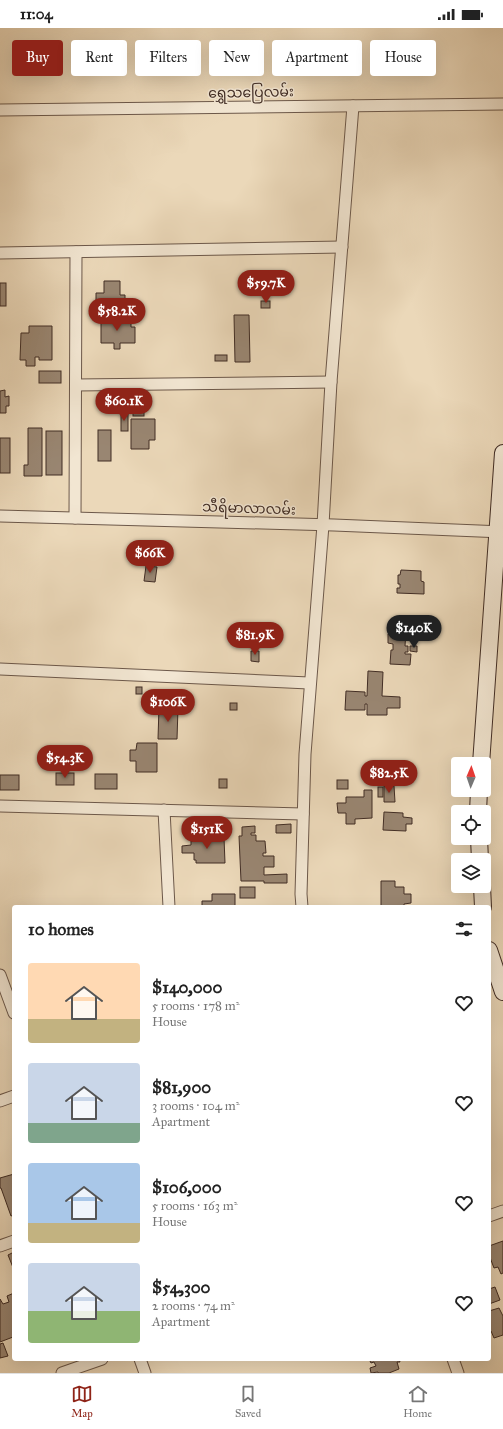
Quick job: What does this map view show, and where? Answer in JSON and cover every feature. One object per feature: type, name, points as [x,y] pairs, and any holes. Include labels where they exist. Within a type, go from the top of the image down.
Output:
[{"type":"street","name":"ရွှေသပြေလမ်း","points":[[0,110],[503,104]]},
{"type":"street","points":[[302,905],[303,814],[309,683],[323,525],[331,382],[354,106]]},
{"type":"street","points":[[0,253],[342,247]]},
{"type":"street","points":[[75,518],[76,252]]},
{"type":"street","points":[[76,385],[331,382]]},
{"type":"street","points":[[482,757],[500,532],[503,453]]},
{"type":"street","name":"သီရိမာလာလမ်း","points":[[0,516],[323,525],[500,532]]},
{"type":"street","points":[[0,669],[309,683]]},
{"type":"street","points":[[0,806],[303,814]]},
{"type":"street","points":[[164,810],[169,905]]},
{"type":"street","points":[[482,893],[483,905]]},
{"type":"street","points":[[491,956],[503,992]]},
{"type":"street","points":[[0,975],[12,1008]]},
{"type":"street","points":[[0,1101],[12,1097]]},
{"type":"street","points":[[491,1215],[503,1211]]},
{"type":"street","points":[[0,1246],[12,1242]]},
{"type":"street","points":[[62,1373],[96,1361]]},
{"type":"street","points":[[141,1361],[145,1373]]},
{"type":"street","points":[[454,1361],[458,1373]]},
{"type":"building","points":[[104,281],[120,281],[120,295],[125,295],[125,301],[119,301],[119,310],[106,310],[106,304],[96,304],[96,293],[104,293]]},
{"type":"building","points":[[0,283],[6,283],[6,306],[0,306]]},
{"type":"building","points":[[261,301],[270,301],[270,308],[261,308]]},
{"type":"building","points":[[234,315],[249,315],[250,362],[235,362]]},
{"type":"building","points":[[131,319],[131,327],[135,327],[135,343],[120,343],[120,349],[114,349],[114,343],[101,343],[101,320]]},
{"type":"building","points":[[29,326],[52,326],[52,360],[39,360],[39,357],[35,357],[35,366],[26,366],[26,360],[20,360],[21,333],[29,333]]},
{"type":"building","points":[[215,355],[227,355],[227,361],[215,361]]},
{"type":"building","points":[[39,371],[61,371],[61,383],[39,383]]},
{"type":"building","points":[[5,390],[5,397],[9,396],[9,406],[6,406],[6,413],[0,413],[0,391]]},
{"type":"building","points":[[133,407],[144,407],[144,416],[133,416]]},
{"type":"building","points":[[121,412],[128,412],[128,431],[121,431]]},
{"type":"building","points":[[131,419],[155,419],[155,440],[149,440],[149,449],[131,449]]},
{"type":"building","points":[[28,428],[42,428],[42,476],[24,476],[24,465],[28,465]]},
{"type":"building","points":[[98,430],[111,430],[111,461],[98,461]]},
{"type":"building","points":[[46,431],[62,431],[62,475],[46,475]]},
{"type":"building","points":[[0,438],[10,438],[10,473],[0,473]]},
{"type":"building","points":[[146,566],[157,567],[155,582],[144,581]]},
{"type":"building","points":[[401,570],[421,571],[421,581],[424,582],[424,594],[397,593],[397,588],[400,588],[400,584],[398,584],[398,575],[400,575]]},
{"type":"building","points":[[396,630],[406,630],[405,646],[408,646],[408,652],[405,652],[405,654],[411,654],[410,665],[390,664],[393,644],[388,643],[388,634],[393,635],[394,631],[396,632]]},
{"type":"building","points":[[410,646],[417,646],[417,652],[410,651]]},
{"type":"building","points":[[251,651],[259,651],[259,662],[251,661]]},
{"type":"building","points":[[368,671],[383,672],[382,696],[400,697],[400,708],[387,708],[387,715],[367,715],[367,704],[365,704],[365,710],[345,710],[346,691],[365,692],[365,696],[367,696]]},
{"type":"building","points":[[136,687],[142,687],[142,694],[136,694]]},
{"type":"building","points":[[230,703],[237,703],[237,710],[230,710]]},
{"type":"building","points":[[159,707],[178,708],[177,739],[158,739]]},
{"type":"building","points":[[137,743],[157,743],[157,772],[136,772],[136,761],[130,761],[130,750],[136,750]]},
{"type":"building","points":[[56,773],[74,773],[74,785],[56,785]]},
{"type":"building","points":[[95,774],[117,774],[117,789],[95,789]]},
{"type":"building","points":[[0,775],[19,775],[19,790],[0,790]]},
{"type":"building","points":[[219,779],[227,779],[227,788],[219,788]]},
{"type":"building","points":[[337,780],[348,780],[348,789],[337,789]]},
{"type":"building","points":[[384,786],[394,786],[395,802],[384,802]]},
{"type":"building","points":[[378,787],[383,787],[383,797],[378,797]]},
{"type":"building","points":[[364,790],[372,790],[372,818],[355,819],[355,824],[346,824],[346,813],[338,813],[337,803],[346,803],[346,797],[364,797]]},
{"type":"building","points":[[384,812],[403,813],[403,817],[412,818],[412,824],[406,824],[406,831],[383,830]]},
{"type":"building","points":[[291,824],[291,833],[276,833],[276,825]]},
{"type":"building","points":[[255,826],[255,833],[251,833],[251,835],[256,835],[256,841],[265,841],[266,853],[263,853],[263,856],[274,856],[274,867],[264,867],[264,875],[287,874],[287,883],[241,881],[239,836],[242,836],[242,827]]},
{"type":"building","points":[[210,835],[221,835],[221,838],[224,838],[225,863],[196,863],[196,860],[194,860],[194,853],[182,853],[182,846],[191,845],[193,838],[210,838]]},
{"type":"building","points":[[381,881],[395,881],[395,887],[404,887],[404,894],[411,894],[411,903],[404,905],[381,905]]},
{"type":"building","points":[[240,887],[255,887],[255,898],[240,898]]},
{"type":"building","points":[[212,894],[235,894],[235,905],[202,905],[202,901],[212,901]]},
{"type":"building","points":[[12,1175],[11,1216],[0,1188],[0,1178]]},
{"type":"building","points":[[503,1241],[503,1273],[501,1274],[498,1267],[494,1268],[491,1260],[491,1245]]},
{"type":"building","points":[[12,1253],[12,1265],[8,1255]]},
{"type":"building","points":[[495,1287],[500,1300],[491,1303],[491,1288]]},
{"type":"building","points":[[12,1294],[12,1337],[0,1342],[0,1299],[3,1304],[9,1302],[7,1296]]},
{"type":"building","points":[[499,1308],[503,1316],[503,1335],[494,1338],[491,1331],[491,1310]]},
{"type":"building","points":[[3,1343],[8,1356],[0,1358],[0,1344]]},
{"type":"building","points":[[370,1361],[400,1362],[397,1362],[399,1369],[389,1373],[371,1373],[370,1368],[376,1366],[374,1362],[371,1363]]}]
